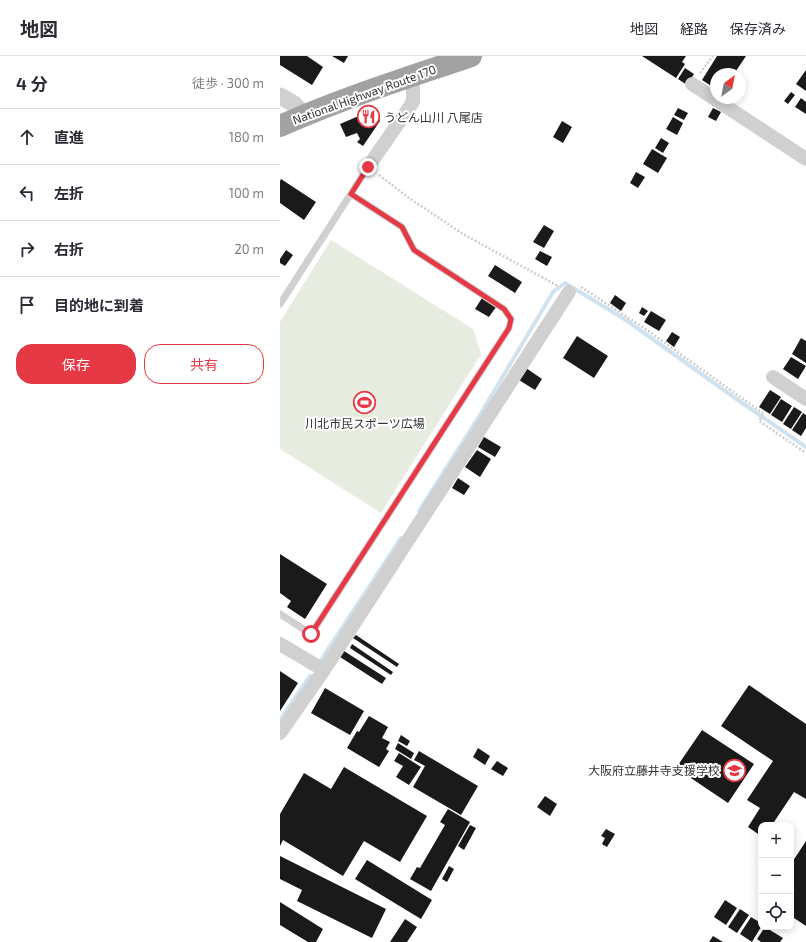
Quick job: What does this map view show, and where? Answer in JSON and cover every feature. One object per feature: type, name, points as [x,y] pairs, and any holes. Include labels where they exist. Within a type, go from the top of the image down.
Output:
[{"type":"highway","name":"National Highway Route 170","points":[[280,126],[290,106],[424,56]]},
{"type":"highway","name":"National Highway Route 170","points":[[290,106],[372,89],[471,56]]},
{"type":"street","points":[[368,167],[413,102],[413,76]]},
{"type":"street","points":[[692,84],[806,159]]},
{"type":"street","points":[[280,733],[324,670],[572,287]]},
{"type":"street","points":[[773,377],[806,399]]},
{"type":"street","points":[[280,644],[324,670]]},
{"type":"lane","points":[[280,304],[368,167]]},
{"type":"lane","points":[[280,614],[311,634],[509,328],[511,319],[504,309],[414,250],[402,227],[351,194]]},
{"type":"path","points":[[692,84],[713,56]]},
{"type":"path","points":[[368,167],[409,198],[462,234],[550,282]]},
{"type":"path","points":[[572,287],[644,328],[764,414],[760,421],[806,453]]},
{"type":"shaded area","name":"川北市民スポーツ広場","points":[[331,240],[473,329],[481,354],[381,513],[280,449],[280,322]]},
{"type":"building","points":[[280,56],[307,56],[323,67],[312,85],[280,65]]},
{"type":"building","points":[[332,56],[348,56],[344,63]]},
{"type":"building","points":[[642,56],[686,56],[682,62],[685,64],[676,78]]},
{"type":"building","points":[[717,56],[746,56],[738,68],[710,68],[710,85],[702,80]]},
{"type":"building","points":[[685,68],[694,74],[687,85],[678,79]]},
{"type":"building","points":[[806,70],[806,91],[796,84]]},
{"type":"building","points":[[791,92],[795,95],[788,104],[784,101]]},
{"type":"building","points":[[801,98],[806,102],[806,114],[795,107]]},
{"type":"building","points":[[678,108],[688,113],[684,120],[674,115]]},
{"type":"building","points":[[713,108],[721,112],[716,121],[708,117]]},
{"type":"building","points":[[375,109],[380,121],[363,146],[357,142],[360,139],[357,133],[346,137],[340,124]]},
{"type":"building","points":[[673,117],[683,123],[677,135],[666,129]]},
{"type":"building","points":[[562,121],[572,127],[563,143],[553,137]]},
{"type":"building","points":[[661,138],[669,143],[663,153],[655,148]]},
{"type":"building","points":[[652,149],[667,158],[658,173],[643,164]]},
{"type":"building","points":[[636,172],[645,177],[638,188],[630,183]]},
{"type":"building","points":[[281,179],[316,202],[304,220],[280,203]]},
{"type":"building","points":[[544,225],[554,231],[544,248],[533,242]]},
{"type":"building","points":[[286,250],[293,255],[285,266],[280,263],[280,259]]},
{"type":"building","points":[[540,251],[552,257],[547,266],[535,259]]},
{"type":"building","points":[[495,265],[522,282],[515,293],[488,276]]},
{"type":"building","points":[[615,295],[626,303],[621,311],[610,303]]},
{"type":"building","points":[[482,298],[496,307],[489,317],[475,309]]},
{"type":"building","points":[[642,307],[648,311],[644,316],[639,313]]},
{"type":"building","points":[[651,311],[666,320],[659,331],[644,322]]},
{"type":"building","points":[[672,332],[680,337],[674,347],[666,341]]},
{"type":"building","points":[[577,336],[608,356],[594,378],[563,358]]},
{"type":"building","points":[[801,338],[806,341],[806,363],[792,354]]},
{"type":"building","points":[[791,357],[806,366],[798,379],[783,369]]},
{"type":"building","points":[[526,368],[542,379],[535,390],[519,380]]},
{"type":"building","points":[[770,390],[781,397],[770,414],[759,407]]},
{"type":"building","points":[[781,399],[792,406],[782,422],[771,415]]},
{"type":"building","points":[[794,407],[802,412],[791,429],[783,424]]},
{"type":"building","points":[[803,413],[806,415],[806,428],[801,436],[792,430]]},
{"type":"building","points":[[484,437],[501,447],[495,457],[478,447]]},
{"type":"building","points":[[477,450],[491,459],[480,477],[465,467]]},
{"type":"building","points":[[458,478],[470,486],[464,495],[452,488]]},
{"type":"building","points":[[280,554],[327,584],[305,619],[287,607],[291,601],[280,593]]},
{"type":"building","points":[[356,635],[399,664],[397,667],[353,638]]},
{"type":"building","points":[[352,644],[393,672],[391,675],[350,648]]},
{"type":"building","points":[[344,651],[386,678],[382,684],[340,657]]},
{"type":"building","points":[[280,671],[298,683],[280,711]]},
{"type":"building","points":[[749,685],[806,724],[806,799],[794,792],[774,822],[758,822],[758,834],[748,827],[760,808],[747,800],[773,761],[721,726]]},
{"type":"building","points":[[325,688],[364,711],[350,735],[311,713]]},
{"type":"building","points":[[369,716],[388,727],[382,738],[390,742],[386,749],[389,751],[379,767],[347,748],[357,731],[359,732]]},
{"type":"building","points":[[702,730],[754,764],[728,803],[676,768]]},
{"type":"building","points":[[401,735],[410,741],[407,746],[398,741]]},
{"type":"building","points":[[398,743],[414,753],[411,759],[395,749]]},
{"type":"building","points":[[478,748],[490,756],[485,765],[473,757]]},
{"type":"building","points":[[419,751],[478,786],[461,815],[413,787],[425,766],[414,760]]},
{"type":"building","points":[[399,753],[421,767],[409,785],[396,777],[403,766],[394,761]]},
{"type":"building","points":[[497,761],[508,768],[503,776],[491,769]]},
{"type":"building","points":[[344,767],[427,816],[400,862],[364,841],[343,876],[283,840],[280,846],[280,814],[304,773],[331,789]]},
{"type":"building","points":[[545,796],[557,804],[550,816],[537,807]]},
{"type":"building","points":[[448,809],[470,822],[431,891],[410,879],[417,867],[420,868],[445,825],[440,822]]},
{"type":"building","points":[[470,825],[476,828],[464,850],[458,846]]},
{"type":"building","points":[[606,829],[615,834],[607,847],[602,844],[605,838],[601,836]]},
{"type":"building","points":[[806,841],[806,926],[794,918],[794,859]]},
{"type":"building","points":[[280,856],[386,909],[372,938],[297,901],[302,890],[280,879]]},
{"type":"building","points":[[367,860],[432,900],[421,919],[355,879]]},
{"type":"building","points":[[449,866],[454,869],[447,882],[442,879]]},
{"type":"building","points":[[725,900],[737,908],[726,925],[714,917]]},
{"type":"building","points":[[280,902],[323,929],[316,942],[308,942],[280,925]]},
{"type":"building","points":[[740,909],[749,915],[737,933],[728,927]]},
{"type":"building","points":[[751,917],[758,921],[759,930],[752,942],[740,934]]},
{"type":"building","points":[[405,919],[417,927],[407,942],[390,942]]},
{"type":"building","points":[[763,930],[770,930],[783,938],[780,942],[761,942],[757,939]]},
{"type":"building","points":[[713,936],[723,942],[709,942]]},
{"type":"waterway","points":[[419,511],[480,415],[553,292],[565,283],[626,320],[806,447]]},
{"type":"waterway","points":[[321,660],[401,538]]},
{"type":"waterway","points":[[280,720],[310,676]]},
{"type":"place","name":"うどん山川 八尾店","points":[[369,117]]},
{"type":"place","name":"川北市民スポーツ広場","points":[[365,402]]},
{"type":"place","name":"大阪府立藤井寺支援学校","points":[[735,770]]},
{"type":"route","points":[[311,634],[509,328],[511,319],[504,309],[414,250],[402,227],[351,194],[368,167]]}]
